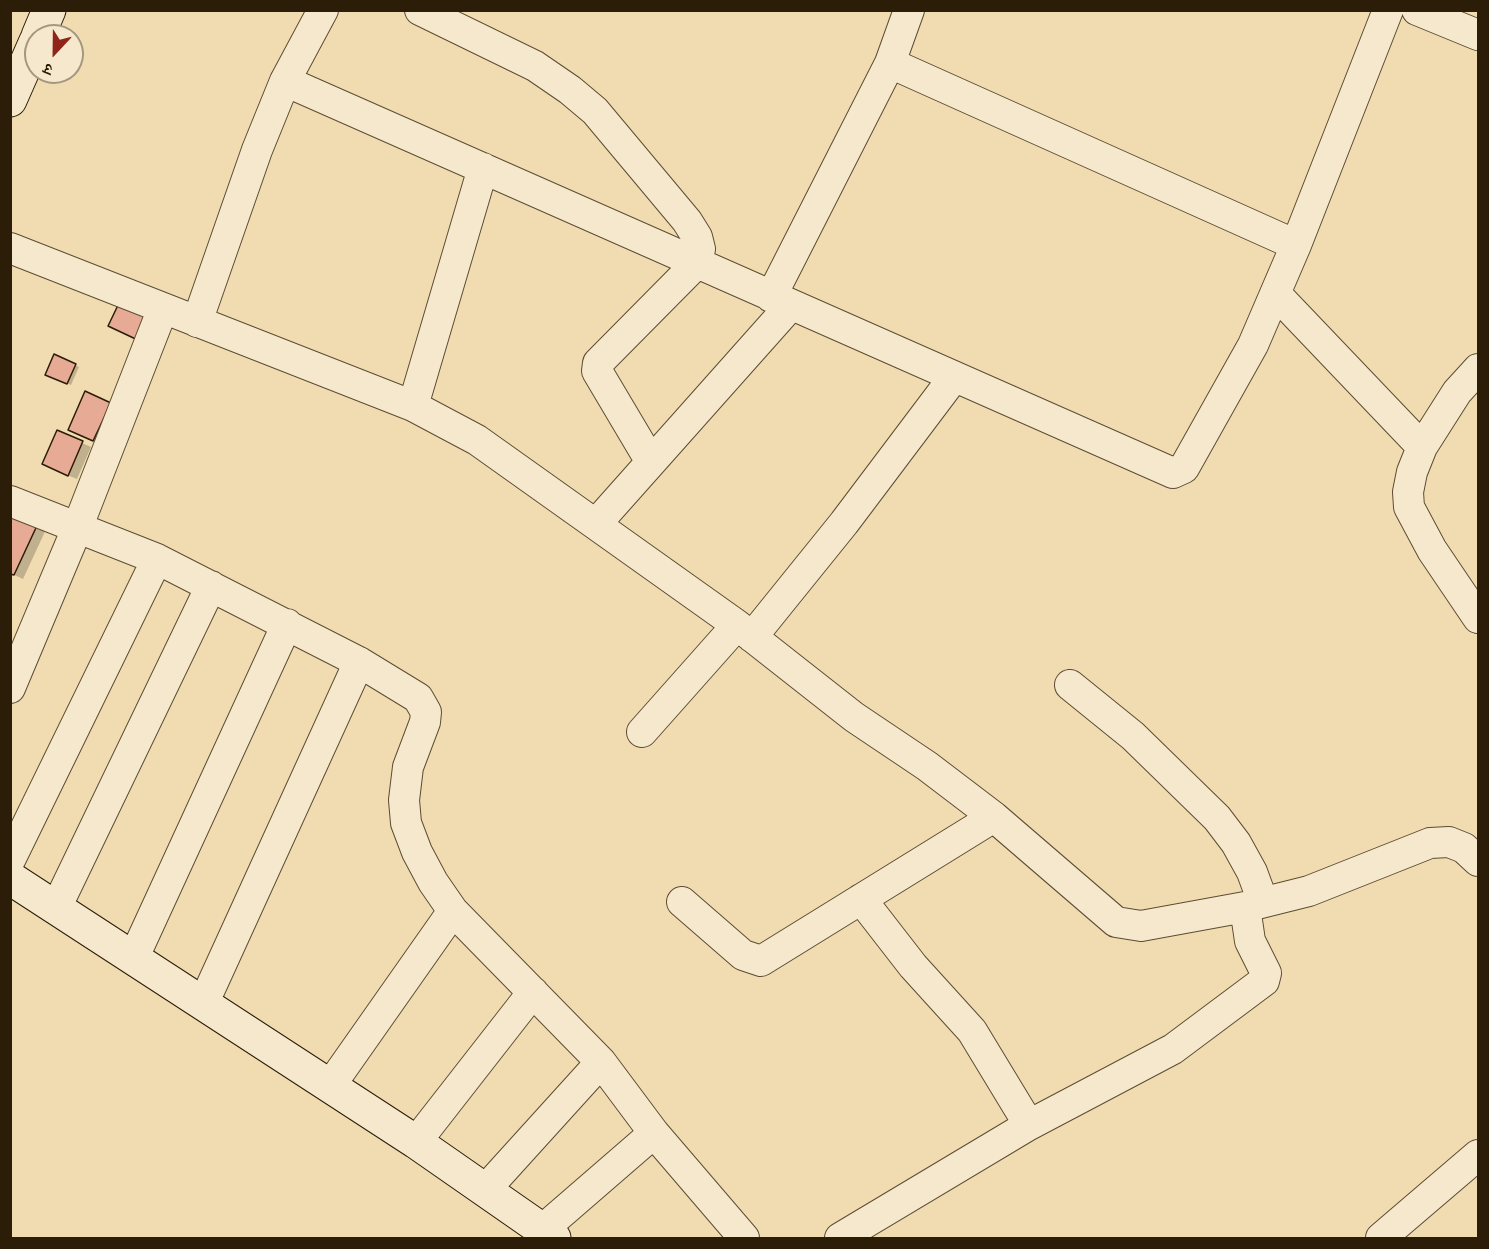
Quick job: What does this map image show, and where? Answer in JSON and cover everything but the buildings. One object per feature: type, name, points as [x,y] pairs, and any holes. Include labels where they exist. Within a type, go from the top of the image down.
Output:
[{"type":"street","points":[[43,24],[49,10]]},
{"type":"street","points":[[197,322],[257,150],[285,81],[323,10]]},
{"type":"street","points":[[420,10],[535,66],[595,111],[687,221],[697,237],[700,249],[697,263],[598,363],[597,371],[651,462]]},
{"type":"street","points":[[596,524],[651,462],[781,301],[890,63],[909,10]]},
{"type":"street","points":[[285,81],[1165,470],[1179,473],[1231,388],[1276,294],[1389,10]]},
{"type":"street","points":[[1417,10],[1479,36]]},
{"type":"street","points":[[890,63],[1296,245]]},
{"type":"street","points":[[10,100],[24,68]]},
{"type":"street","points":[[413,406],[483,168]]},
{"type":"street","points":[[10,248],[413,406],[477,440],[745,631],[854,717],[927,766],[994,817],[1116,922],[1141,926],[1254,905],[1309,891],[1430,843],[1449,842],[1464,848],[1479,861]]},
{"type":"street","points":[[1276,294],[1422,447]]},
{"type":"street","points":[[10,688],[78,526],[163,308]]},
{"type":"street","points":[[1479,369],[1457,392],[1422,447],[1412,472],[1408,492],[1409,507],[1432,550],[1479,618]]},
{"type":"street","points":[[642,732],[745,631],[844,523],[954,377]]},
{"type":"street","points":[[10,501],[157,559],[359,662],[389,679],[423,704],[425,722],[408,767],[404,800],[406,823],[417,852],[453,911],[601,1062],[654,1133],[744,1239]]},
{"type":"street","points":[[10,860],[157,559]]},
{"type":"street","points":[[56,908],[211,586]]},
{"type":"street","points":[[134,957],[287,624]]},
{"type":"street","points":[[204,1002],[359,662]]},
{"type":"street","points":[[840,1239],[1029,1125],[1191,1038],[1264,981],[1266,973],[1250,940],[1254,905],[1252,872],[1236,843],[1216,818],[1133,736],[1070,685]]},
{"type":"street","points":[[682,902],[743,955],[762,961],[994,817]]},
{"type":"street","points":[[10,878],[204,1002],[416,1142],[548,1234],[654,1133]]},
{"type":"street","points":[[861,899],[914,966],[972,1031],[1029,1125]]},
{"type":"street","points":[[330,1086],[453,911]]},
{"type":"street","points":[[416,1142],[533,992]]},
{"type":"street","points":[[485,1190],[601,1062]]},
{"type":"street","points":[[1381,1239],[1479,1155]]}]
